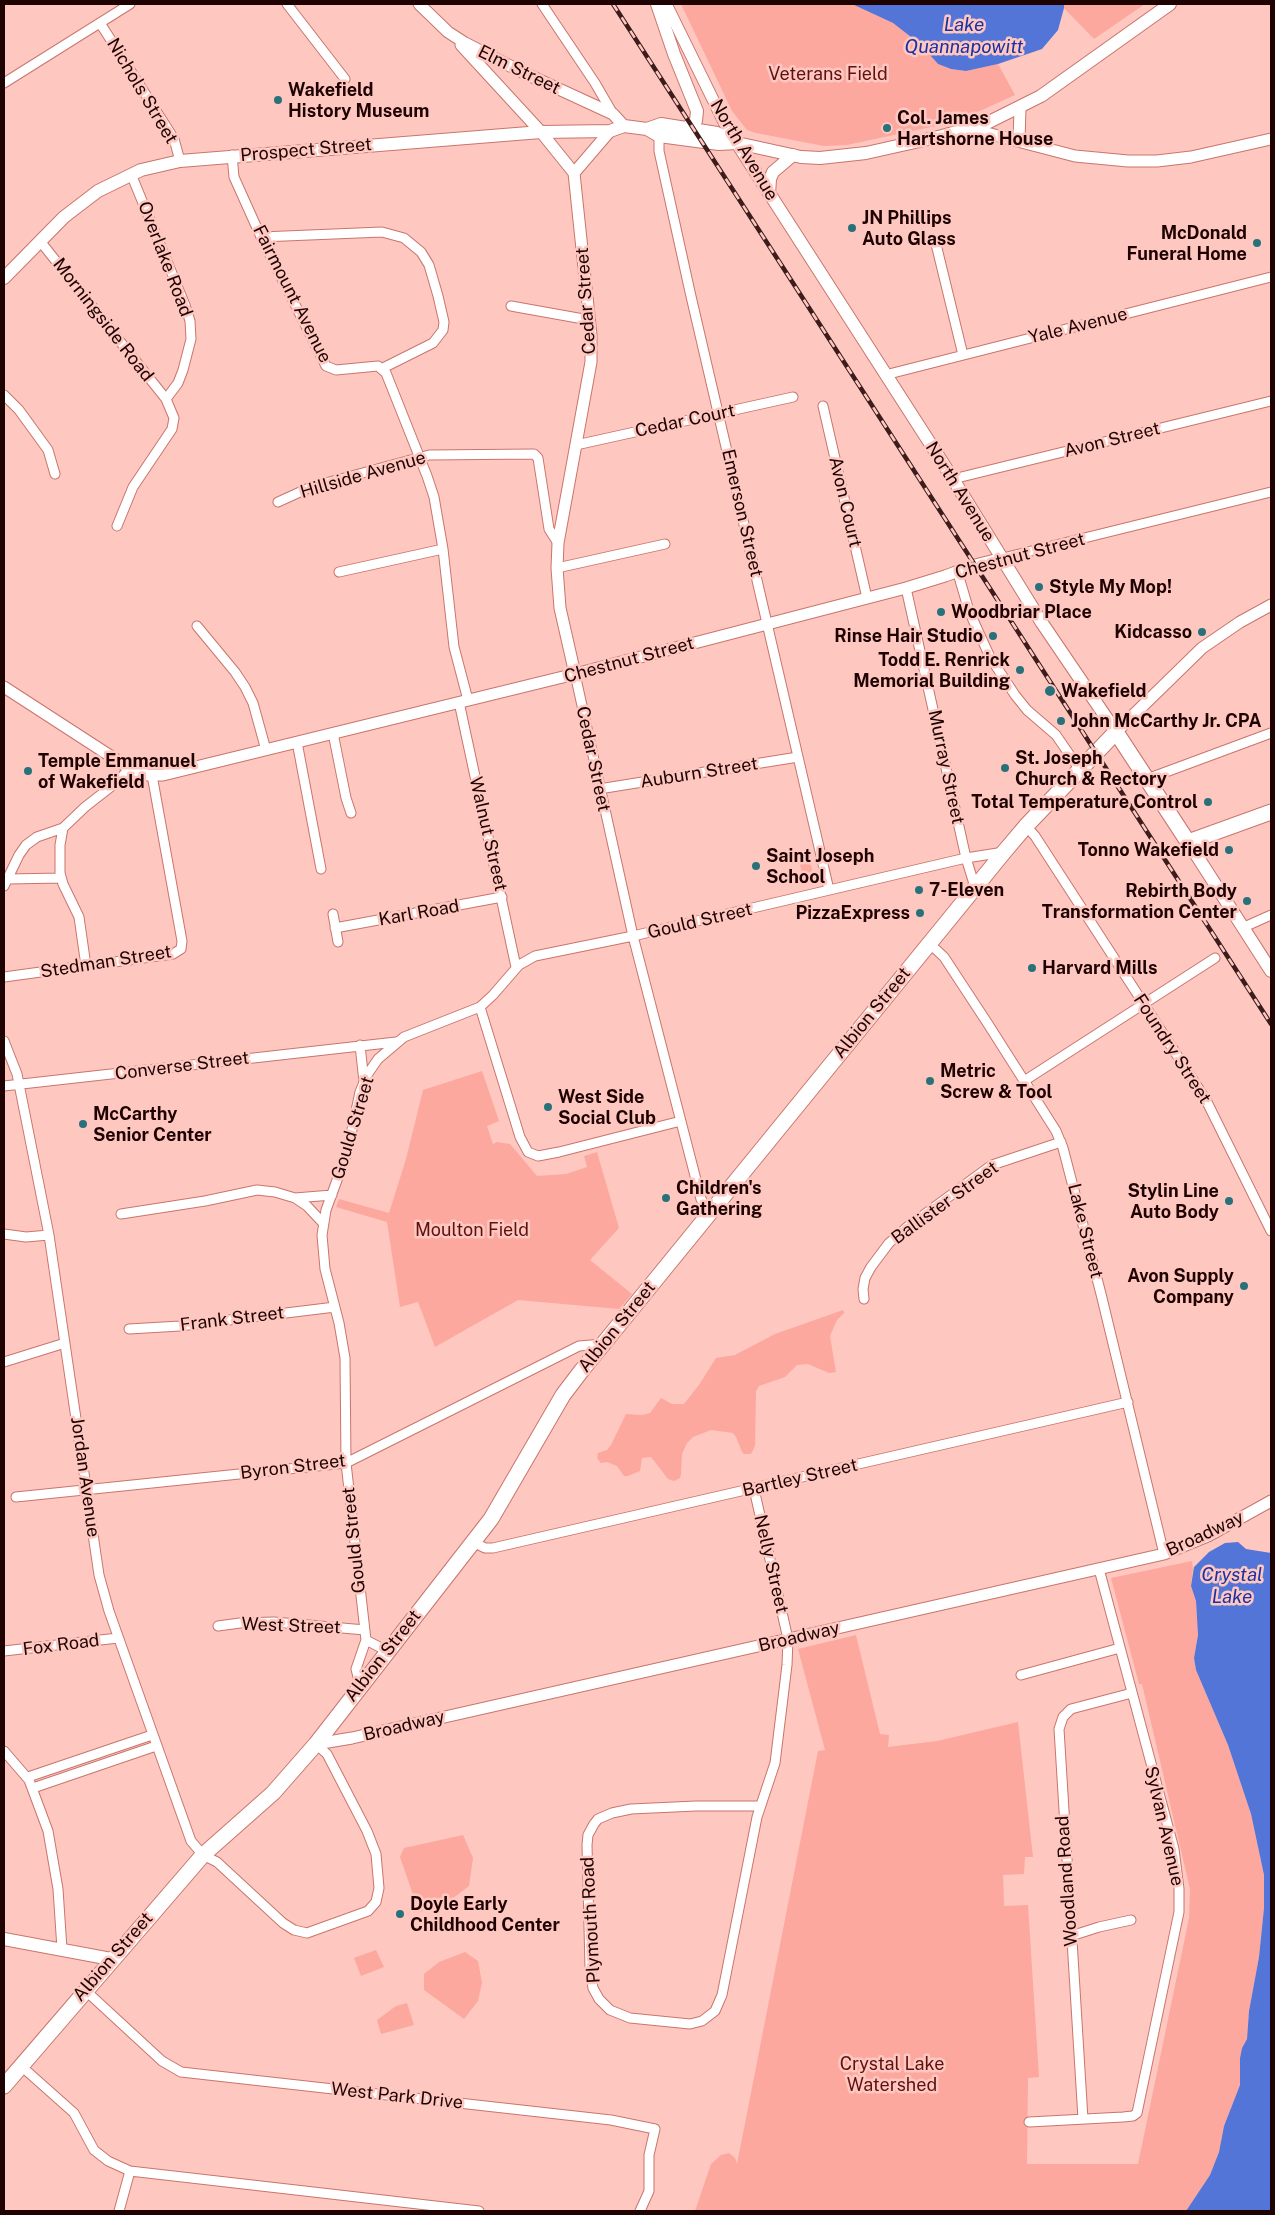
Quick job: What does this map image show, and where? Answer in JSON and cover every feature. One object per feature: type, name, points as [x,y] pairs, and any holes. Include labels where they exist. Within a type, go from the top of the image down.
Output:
[{"type":"main road","points":[[657,4],[674,54],[697,111],[696,122],[686,128]]},
{"type":"main road","points":[[737,143],[793,155],[820,158],[842,156],[964,130],[1020,108],[1070,77],[1170,4]]},
{"type":"main road","name":"Prospect Street","points":[[647,129],[661,124],[717,134],[737,143]]},
{"type":"main road","name":"Prospect Street","points":[[4,278],[64,217],[87,198],[131,174],[180,161],[541,132],[610,131],[624,126],[647,129],[659,136],[719,144],[737,143]]},
{"type":"main road","name":"North Avenue","points":[[737,143],[953,479],[1042,623],[1148,779],[1271,971]]},
{"type":"main road","points":[[770,194],[770,179],[773,172],[793,155]]},
{"type":"main road","name":"Albion Street","points":[[4,2086],[111,1959],[203,1855],[274,1793],[316,1744],[360,1684],[473,1542],[505,1498],[563,1395],[603,1344],[1004,852],[1026,826],[1116,732]]},
{"type":"main road","points":[[1188,842],[1271,812]]},
{"type":"main road","points":[[4,1939],[111,1959]]},
{"type":"street","points":[[4,83],[130,4]]},
{"type":"street","points":[[287,4],[345,79]]},
{"type":"street","name":"Elm Street","points":[[420,4],[448,32],[489,56],[613,114],[624,126]]},
{"type":"street","points":[[542,4],[596,84],[613,114]]},
{"type":"street","name":"North Avenue","points":[[666,4],[724,122],[737,143]]},
{"type":"street","name":"Nichols Street","points":[[100,23],[174,139],[180,161]]},
{"type":"street","points":[[448,32],[541,132],[574,173],[610,131]]},
{"type":"street","points":[[1019,141],[1020,108]]},
{"type":"street","points":[[964,130],[983,132],[1083,158],[1146,161],[1191,157],[1271,138]]},
{"type":"street","name":"Emerson Street","points":[[659,136],[659,151],[718,414],[829,890]]},
{"type":"street","name":"Fairmount Avenue","points":[[232,156],[234,178],[261,237],[326,366],[333,370],[374,366],[383,368]]},
{"type":"street","name":"Cedar Street","points":[[574,173],[589,320],[591,362],[558,543],[557,568],[560,608],[632,936],[701,1199],[710,1213]]},
{"type":"street","name":"Overlake Road","points":[[131,174],[185,304],[190,321],[191,340],[183,370],[178,384],[166,399]]},
{"type":"street","points":[[261,237],[382,232],[404,238],[421,252],[429,265],[444,322],[443,330],[433,343],[383,368],[434,497],[443,549],[452,632],[463,701]]},
{"type":"street","points":[[935,240],[964,355]]},
{"type":"street","name":"Morningside Road","points":[[40,241],[166,399]]},
{"type":"street","name":"Yale Avenue","points":[[885,375],[1271,277]]},
{"type":"street","points":[[511,306],[589,320]]},
{"type":"street","points":[[4,395],[19,410],[48,450],[55,474]]},
{"type":"street","name":"Cedar Court","points":[[576,445],[792,397]]},
{"type":"street","points":[[117,526],[133,487],[174,425],[173,414],[166,399]]},
{"type":"street","name":"Avon Street","points":[[953,479],[1271,401]]},
{"type":"street","name":"Avon Court","points":[[823,406],[867,598]]},
{"type":"street","name":"Hillside Avenue","points":[[278,502],[311,487],[431,455],[536,454],[548,528],[558,543]]},
{"type":"street","name":"Chestnut Street","points":[[4,687],[129,768],[152,775],[175,772],[575,674],[906,588],[992,560],[1271,492]]},
{"type":"street","points":[[557,568],[665,544]]},
{"type":"street","points":[[339,572],[443,549]]},
{"type":"street","points":[[957,570],[969,611],[990,657],[1015,696],[1027,710],[1056,735],[1080,770]]},
{"type":"street","name":"Murray Street","points":[[906,588],[966,858],[975,887]]},
{"type":"street","name":"Albion Street","points":[[1116,732],[1202,648],[1240,622],[1271,605]]},
{"type":"street","points":[[197,626],[236,672],[245,687],[253,703],[266,750]]},
{"type":"street","name":"Walnut Street","points":[[463,701],[516,967]]},
{"type":"street","points":[[333,732],[346,798],[351,813]]},
{"type":"street","points":[[1148,779],[1271,733]]},
{"type":"street","points":[[297,742],[321,869]]},
{"type":"street","name":"Auburn Street","points":[[599,790],[798,757]]},
{"type":"street","points":[[61,878],[6,882],[26,845],[37,837],[63,828],[85,807],[117,782],[129,768]]},
{"type":"street","name":"Stedman Street","points":[[4,977],[173,954],[179,951],[182,945],[152,775]]},
{"type":"street","name":"Foundry Street","points":[[1026,826],[1035,836],[1213,1112],[1271,1231]]},
{"type":"street","points":[[63,828],[60,845],[61,878],[79,917],[86,966]]},
{"type":"street","name":"Gould Street","points":[[360,1684],[356,1670],[366,1640],[346,1463],[345,1358],[323,1258],[323,1223],[348,1153],[357,1103],[364,1082],[378,1059],[396,1042],[412,1033],[480,1007],[493,996],[516,967],[529,959],[548,953],[632,936],[966,858],[1004,852]]},
{"type":"street","name":"Karl Road","points":[[335,928],[502,897]]},
{"type":"street","points":[[332,914],[338,942]]},
{"type":"street","points":[[1242,928],[1271,915]]},
{"type":"street","name":"Lake Street","points":[[930,943],[944,957],[1024,1080],[1061,1142],[1128,1402],[1164,1554]]},
{"type":"street","points":[[1024,1080],[1214,958]]},
{"type":"street","points":[[480,1007],[520,1137],[528,1152],[538,1156],[559,1152],[681,1121]]},
{"type":"street","name":"Jordan Avenue","points":[[4,1041],[15,1068],[49,1235],[99,1575],[118,1638],[189,1838],[203,1855],[217,1862],[288,1927],[307,1933],[362,1914],[376,1902],[379,1888],[377,1860],[363,1822],[327,1754],[316,1744]]},
{"type":"street","name":"Converse Street","points":[[4,1086],[396,1042]]},
{"type":"street","points":[[360,1045],[364,1082]]},
{"type":"street","name":"Ballister Street","points":[[864,1299],[865,1278],[871,1267],[889,1243],[906,1228],[994,1164],[1061,1142]]},
{"type":"street","points":[[121,1214],[205,1202],[257,1190],[275,1192],[295,1198],[307,1206],[323,1223]]},
{"type":"street","points":[[295,1198],[332,1195]]},
{"type":"street","points":[[4,1234],[26,1237],[49,1235]]},
{"type":"street","name":"Frank Street","points":[[129,1329],[180,1326],[335,1307]]},
{"type":"street","points":[[4,1362],[65,1343]]},
{"type":"street","name":"Byron Street","points":[[16,1497],[346,1463],[579,1346],[603,1344]]},
{"type":"street","name":"Bartley Street","points":[[473,1542],[485,1548],[493,1548],[1128,1402]]},
{"type":"street","name":"Nelly Street","points":[[754,1489],[788,1639]]},
{"type":"street","name":"Broadway","points":[[316,1744],[362,1736],[1164,1554],[1208,1536],[1271,1500]]},
{"type":"street","name":"Sylvan Avenue","points":[[1083,2119],[1123,2117],[1136,2114],[1172,1952],[1180,1901],[1174,1849],[1099,1569]]},
{"type":"street","name":"West Street","points":[[218,1626],[274,1622],[364,1630]]},
{"type":"street","name":"Fox Road","points":[[4,1652],[118,1638]]},
{"type":"street","name":"Plymouth Road","points":[[760,1806],[641,1808],[612,1812],[594,1824],[587,1840],[586,1862],[590,1968],[593,1988],[599,1999],[610,2010],[630,2018],[682,2024],[702,2021],[715,2011],[720,2002],[760,1806],[774,1772],[777,1756],[788,1639]]},
{"type":"street","points":[[366,1640],[387,1651]]},
{"type":"street","points":[[1021,1675],[1120,1648]]},
{"type":"street","name":"Woodland Road","points":[[1083,2119],[1059,1736],[1061,1722],[1065,1714],[1071,1709],[1132,1693]]},
{"type":"street","points":[[28,1777],[152,1734]]},
{"type":"street","points":[[33,1788],[156,1746]]},
{"type":"street","points":[[4,1751],[28,1777],[48,1831],[54,1858],[62,1949]]},
{"type":"street","points":[[1071,1936],[1131,1920]]},
{"type":"street","name":"West Park Drive","points":[[85,1990],[165,2064],[185,2073],[611,2120],[655,2129],[649,2155],[649,2190],[640,2211]]},
{"type":"street","points":[[20,2065],[74,2113],[94,2150],[108,2161],[130,2171],[479,2211]]},
{"type":"street","points":[[1029,2122],[1083,2119]]},
{"type":"street","points":[[119,2211],[130,2171]]},
{"type":"green space","name":"Veterans Field","points":[[681,4],[852,4],[893,23],[920,44],[938,64],[951,69],[966,71],[998,64],[1015,95],[945,124],[847,145],[824,146],[756,133],[747,130],[732,111]]},
{"type":"green space","points":[[1064,4],[1145,4],[1094,39],[1064,8]]},
{"type":"green space","points":[[808,853],[814,878],[804,881],[798,856]]},
{"type":"green space","name":"Moulton Field","points":[[482,1071],[499,1121],[487,1126],[493,1144],[497,1142],[510,1144],[537,1176],[566,1174],[587,1167],[584,1156],[597,1152],[619,1228],[590,1260],[632,1294],[619,1309],[518,1300],[435,1347],[418,1302],[400,1307],[387,1222],[336,1207],[339,1199],[389,1213],[406,1159],[423,1090]]},
{"type":"green space","points":[[843,1310],[844,1313],[837,1320],[830,1336],[836,1372],[829,1373],[808,1364],[797,1365],[785,1377],[759,1386],[756,1391],[755,1446],[751,1454],[744,1454],[742,1452],[733,1433],[711,1430],[693,1437],[687,1443],[682,1454],[680,1478],[674,1481],[668,1479],[651,1457],[642,1458],[640,1471],[628,1476],[624,1476],[617,1466],[607,1462],[601,1463],[597,1458],[598,1453],[607,1450],[611,1445],[626,1414],[642,1415],[650,1413],[661,1398],[672,1404],[684,1404],[716,1358],[735,1355],[775,1334]]},
{"type":"green space","name":"Crystal Lake Watershed","points":[[1192,1561],[1191,1586],[1196,1601],[1198,1635],[1194,1658],[1196,1670],[1228,1745],[1251,1814],[1264,1875],[1264,1908],[1259,1957],[1249,2011],[1247,2039],[1242,2048],[1240,2058],[1240,2085],[1224,2126],[1219,2152],[1210,2175],[1186,2211],[695,2211],[711,2164],[721,2155],[729,2153],[735,2158],[737,2164],[818,1751],[825,1750],[798,1649],[856,1635],[880,1734],[889,1735],[888,1747],[937,1741],[1018,1722],[1033,1857],[1025,1857],[1024,1874],[1003,1875],[1004,1906],[1028,1905],[1039,2077],[1028,2078],[1027,2164],[1138,2164],[1189,1918],[1190,1889],[1142,1684],[1139,1684],[1111,1578]]},
{"type":"green space","points":[[463,1835],[473,1858],[469,1886],[444,1905],[419,1912],[400,1857],[404,1848]]},
{"type":"green space","points":[[376,1950],[384,1967],[361,1976],[354,1958]]},
{"type":"green space","points":[[465,1952],[478,1961],[482,1983],[478,2001],[464,2019],[424,1990],[424,1974],[439,1962]]},
{"type":"green space","points":[[407,2003],[414,2025],[381,2034],[377,2020],[396,2006]]},
{"type":"water","name":"Lake Quannapowitt","points":[[852,4],[1064,4],[1064,8],[1058,30],[1042,49],[998,64],[966,71],[951,69],[938,64],[920,44],[893,23]]},
{"type":"water","name":"Crystal Lake","points":[[1238,1542],[1246,1549],[1271,1553],[1271,2211],[1186,2211],[1210,2175],[1219,2152],[1224,2126],[1240,2085],[1240,2058],[1242,2048],[1247,2039],[1249,2011],[1259,1957],[1264,1908],[1264,1875],[1251,1814],[1228,1745],[1196,1670],[1194,1658],[1198,1635],[1196,1601],[1191,1586],[1194,1567],[1209,1552],[1225,1543]]},
{"type":"railway","points":[[613,4],[1271,1024]]},
{"type":"place","name":"Wakefield History Museum","points":[[278,100]]},
{"type":"place","name":"Col. James Hartshorne House","points":[[887,128]]},
{"type":"place","name":"JN Phillips Auto Glass","points":[[852,228]]},
{"type":"place","name":"McDonald Funeral Home","points":[[1257,243]]},
{"type":"place","name":"Style My Mop!","points":[[1039,587]]},
{"type":"place","name":"Woodbriar Place","points":[[941,612]]},
{"type":"place","name":"Kidcasso","points":[[1202,632]]},
{"type":"place","name":"Rinse Hair Studio","points":[[993,636]]},
{"type":"place","name":"Todd E. Renrick Memorial Building","points":[[1020,670]]},
{"type":"place","name":"Wakefield","points":[[1050,691]]},
{"type":"place","name":"John McCarthy Jr. CPA","points":[[1061,721]]},
{"type":"place","name":"St. Joseph Church & Rectory","points":[[1005,768]]},
{"type":"place","name":"Temple Emmanuel of Wakefield","points":[[28,771]]},
{"type":"place","name":"Total Temperature Control","points":[[1208,802]]},
{"type":"place","name":"Tonno Wakefield","points":[[1229,850]]},
{"type":"place","name":"Saint Joseph School","points":[[756,866]]},
{"type":"place","name":"7-Eleven","points":[[919,890]]},
{"type":"place","name":"Rebirth Body Transformation Center","points":[[1247,901]]},
{"type":"place","name":"PizzaExpress","points":[[920,913]]},
{"type":"place","name":"Harvard Mills","points":[[1032,968]]},
{"type":"place","name":"Metric Screw & Tool","points":[[930,1081]]},
{"type":"place","name":"West Side Social Club","points":[[548,1107]]},
{"type":"place","name":"McCarthy Senior Center","points":[[83,1124]]},
{"type":"place","name":"Children's Gathering","points":[[666,1198]]},
{"type":"place","name":"Stylin Line Auto Body","points":[[1229,1201]]},
{"type":"place","name":"Avon Supply Company","points":[[1244,1286]]},
{"type":"place","name":"Doyle Early Childhood Center","points":[[400,1914]]}]
